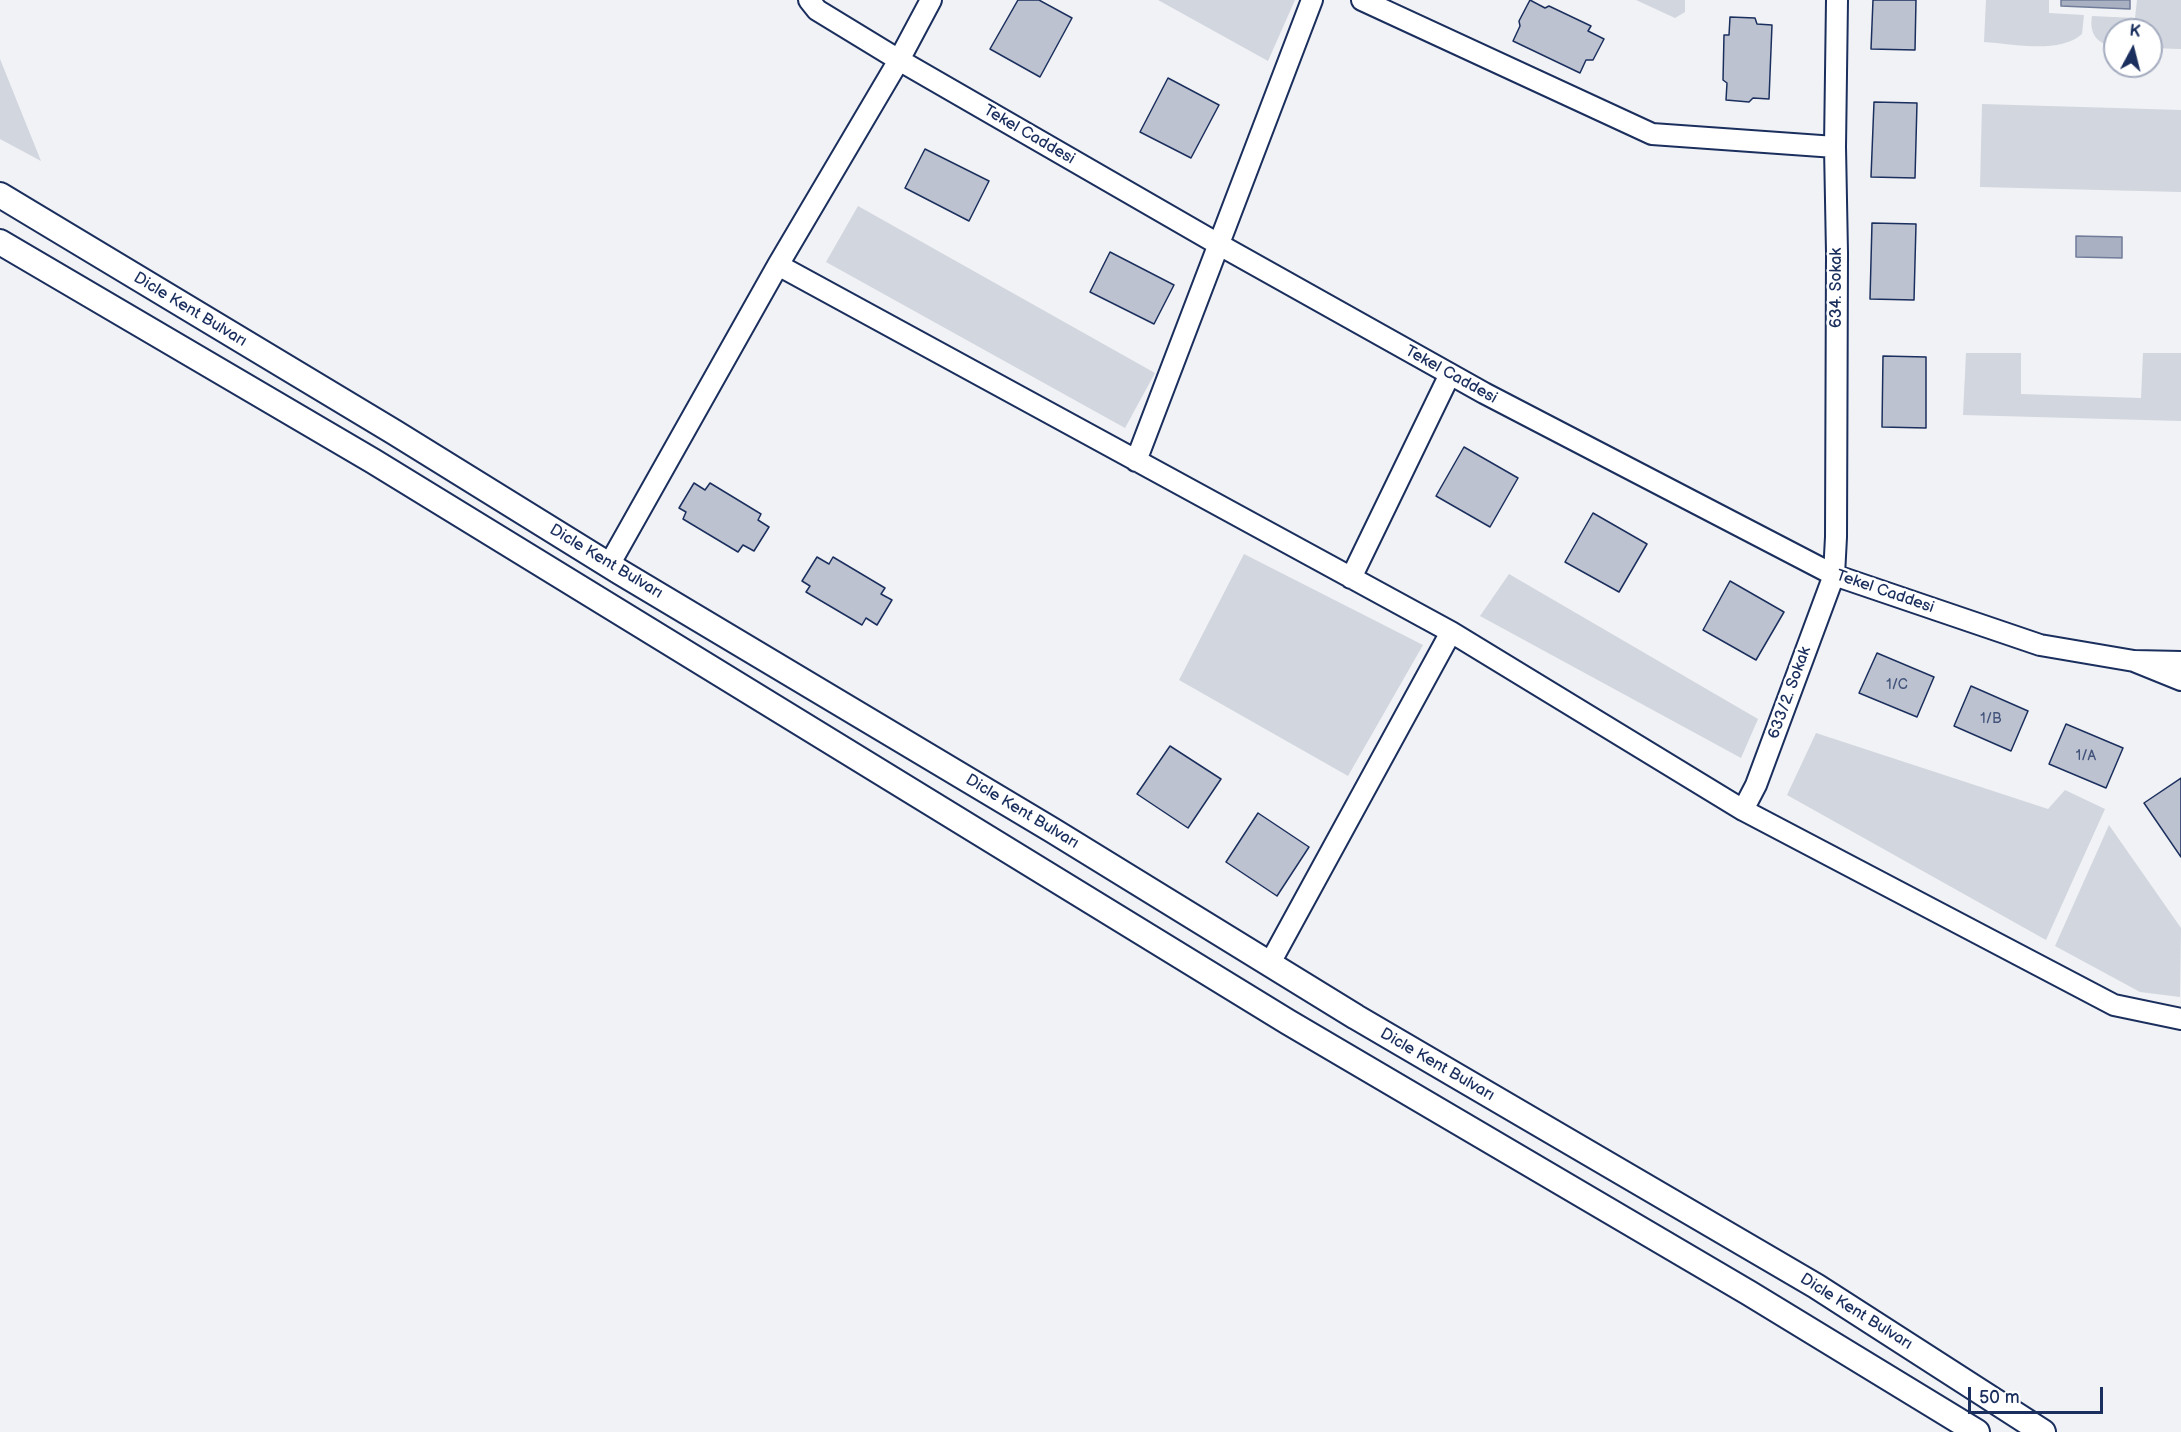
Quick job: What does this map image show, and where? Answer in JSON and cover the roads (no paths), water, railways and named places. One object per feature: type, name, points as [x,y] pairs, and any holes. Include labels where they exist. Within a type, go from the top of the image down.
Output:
[{"type":"main road","name":"Dicle Kent Bulvarı","points":[[0,195],[609,565],[1052,830],[1356,1017],[1816,1286],[2043,1432]]},
{"type":"main road","points":[[0,242],[373,461],[1288,1022],[1739,1287],[1977,1432]]},
{"type":"street","name":"Tekel Caddesi","points":[[809,0],[818,10],[899,60],[1218,244],[1450,374],[1834,575],[2040,645],[2134,661]]},
{"type":"street","points":[[609,565],[778,265],[899,60],[931,0]]},
{"type":"street","points":[[1136,461],[1312,0]]},
{"type":"street","points":[[1362,0],[1652,134],[1835,147]]},
{"type":"street","name":"634. Sokak","points":[[1834,575],[1836,537],[1837,0]]},
{"type":"street","points":[[778,265],[1451,632],[1743,810],[2114,1005],[2181,1019]]},
{"type":"street","points":[[1352,578],[1450,374]]},
{"type":"street","name":"633/2. Sokak","points":[[1743,810],[1756,785],[1834,575]]},
{"type":"street","points":[[1270,963],[1451,632]]},
{"type":"street","points":[[2134,661],[2181,663]]},
{"type":"street","points":[[2134,661],[2181,680]]},
{"type":"water","points":[[2061,0],[2130,0],[2130,9],[2061,6]]},
{"type":"water","points":[[2076,236],[2122,237],[2122,258],[2076,257]]}]
